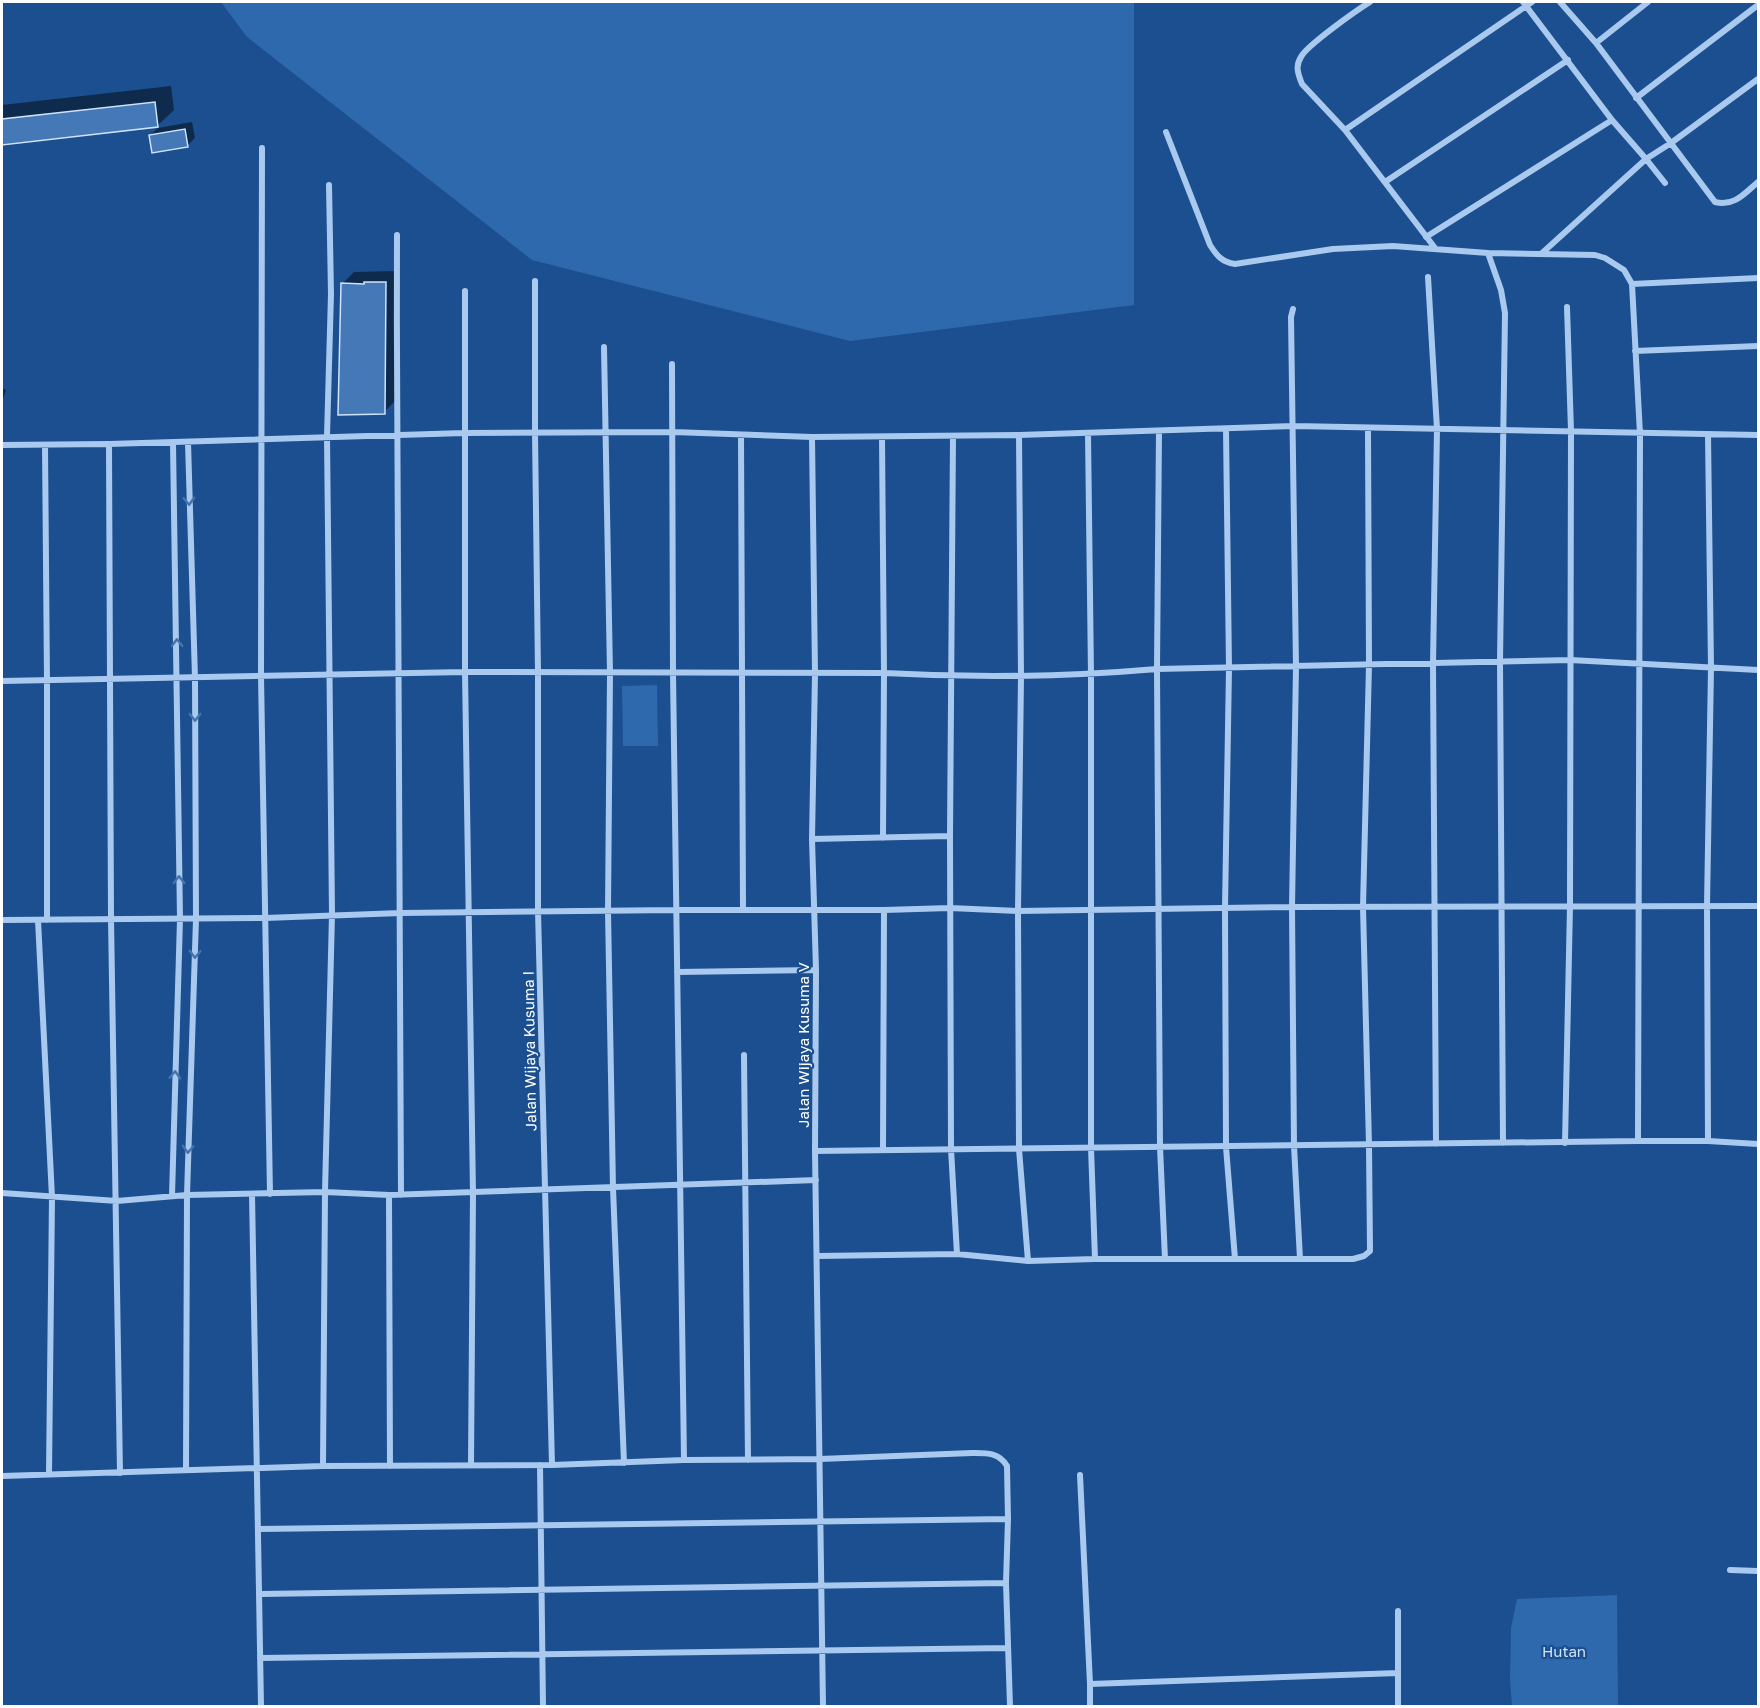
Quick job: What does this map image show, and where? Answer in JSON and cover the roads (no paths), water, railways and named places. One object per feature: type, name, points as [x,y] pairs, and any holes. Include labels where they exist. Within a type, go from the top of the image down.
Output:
[{"type":"street","points":[[1367,2],[1304,52],[1298,66],[1298,74],[1302,84],[1345,130],[1435,248]]},
{"type":"street","points":[[1560,2],[1596,43],[1715,202],[1725,204],[1735,201],[1758,182]]},
{"type":"street","points":[[1596,43],[1648,2]]},
{"type":"street","points":[[1345,130],[1527,3],[1612,120],[1665,183]]},
{"type":"street","points":[[1636,98],[1758,5]]},
{"type":"street","points":[[1385,182],[1568,60]]},
{"type":"street","points":[[1540,254],[1647,159],[1758,79]]},
{"type":"street","points":[[1426,237],[1612,120]]},
{"type":"street","points":[[1166,132],[1210,245],[1220,259],[1226,263],[1235,264],[1333,249],[1393,246],[1488,253],[1600,256],[1624,270],[1632,284],[1640,434],[1638,1141]]},
{"type":"street","points":[[262,148],[261,676],[270,1194]]},
{"type":"street","points":[[323,1466],[325,1192],[333,915],[327,436],[331,294],[329,185]]},
{"type":"street","points":[[396,235],[401,1195]]},
{"type":"street","points":[[1488,253],[1501,290],[1505,313],[1500,661],[1503,1143]]},
{"type":"street","points":[[1428,277],[1437,429],[1433,664],[1436,1144]]},
{"type":"street","points":[[1632,284],[1758,278]]},
{"type":"street","name":"Jalan Wijaya Kusuma I","points":[[535,281],[538,911],[552,1465]]},
{"type":"street","points":[[465,291],[465,672],[473,1193],[471,1465]]},
{"type":"street","points":[[1565,1143],[1570,906],[1571,432],[1567,307]]},
{"type":"street","points":[[1293,309],[1296,667],[1292,907],[1294,1146],[1299,1259]]},
{"type":"street","points":[[1635,351],[1758,346]]},
{"type":"street","points":[[604,347],[610,673],[608,911],[613,1188],[624,1463]]},
{"type":"street","points":[[672,364],[673,673],[684,1460]]},
{"type":"street","points":[[2,445],[173,443],[262,438],[464,433],[673,432],[882,437],[1294,426],[1758,435]]},
{"type":"street","points":[[817,1256],[957,1254],[1028,1261],[1095,1258],[1353,1259],[1364,1256],[1370,1251],[1363,907],[1369,665],[1368,428]]},
{"type":"street","points":[[1226,429],[1229,668],[1225,908],[1226,1147],[1235,1259]]},
{"type":"street","points":[[1159,431],[1158,909],[1160,1147],[1165,1259]]},
{"type":"street","points":[[1088,433],[1091,675],[1091,1148],[1095,1258]]},
{"type":"street","points":[[741,435],[743,910]]},
{"type":"street","points":[[1019,435],[1021,677],[1018,911],[1019,1149],[1028,1261]]},
{"type":"street","points":[[1708,435],[1711,668],[1707,906],[1708,1141]]},
{"type":"street","points":[[952,436],[951,1149],[957,1254]]},
{"type":"street","name":"Jalan Wijaya Kusuma V","points":[[812,437],[815,674],[812,839],[816,970],[815,1151],[823,1707]]},
{"type":"street","points":[[882,437],[883,838]]},
{"type":"street","points":[[186,1470],[187,1195],[196,919],[195,678],[188,442]]},
{"type":"street","points":[[172,1196],[180,919],[173,443]]},
{"type":"street","points":[[109,444],[111,919],[120,1473]]},
{"type":"street","points":[[45,445],[47,920]]},
{"type":"street","points":[[2,681],[465,672],[884,673],[1021,677],[1091,675],[1157,669],[1570,660],[1758,670]]},
{"type":"street","points":[[812,839],[950,836]]},
{"type":"street","points":[[2,920],[265,918],[538,911],[950,908],[1018,911],[1292,907],[1758,906]]},
{"type":"street","points":[[884,910],[884,1150]]},
{"type":"street","points":[[38,920],[52,1197],[49,1474]]},
{"type":"street","points":[[677,972],[816,970]]},
{"type":"street","points":[[744,1055],[748,1460]]},
{"type":"street","points":[[815,1151],[1638,1141],[1758,1144]]},
{"type":"street","points":[[2,1193],[117,1201],[187,1195],[325,1192],[401,1195],[816,1180]]},
{"type":"street","points":[[252,1194],[261,1707]]},
{"type":"street","points":[[389,1195],[390,1466]]},
{"type":"street","points":[[2,1476],[323,1466],[552,1465],[992,1454],[1003,1459],[1007,1466],[1006,1583],[1010,1707]]},
{"type":"street","points":[[540,1465],[543,1707]]},
{"type":"street","points":[[1080,1475],[1090,1707]]},
{"type":"street","points":[[259,1529],[1008,1519]]},
{"type":"street","points":[[1730,1570],[1758,1571]]},
{"type":"street","points":[[260,1594],[1006,1583]]},
{"type":"street","points":[[1398,1611],[1398,1707]]},
{"type":"street","points":[[260,1658],[1008,1648]]},
{"type":"street","points":[[1090,1684],[1398,1673]]},
{"type":"park label","name":"Hutan","points":[[1564,1651]]}]
